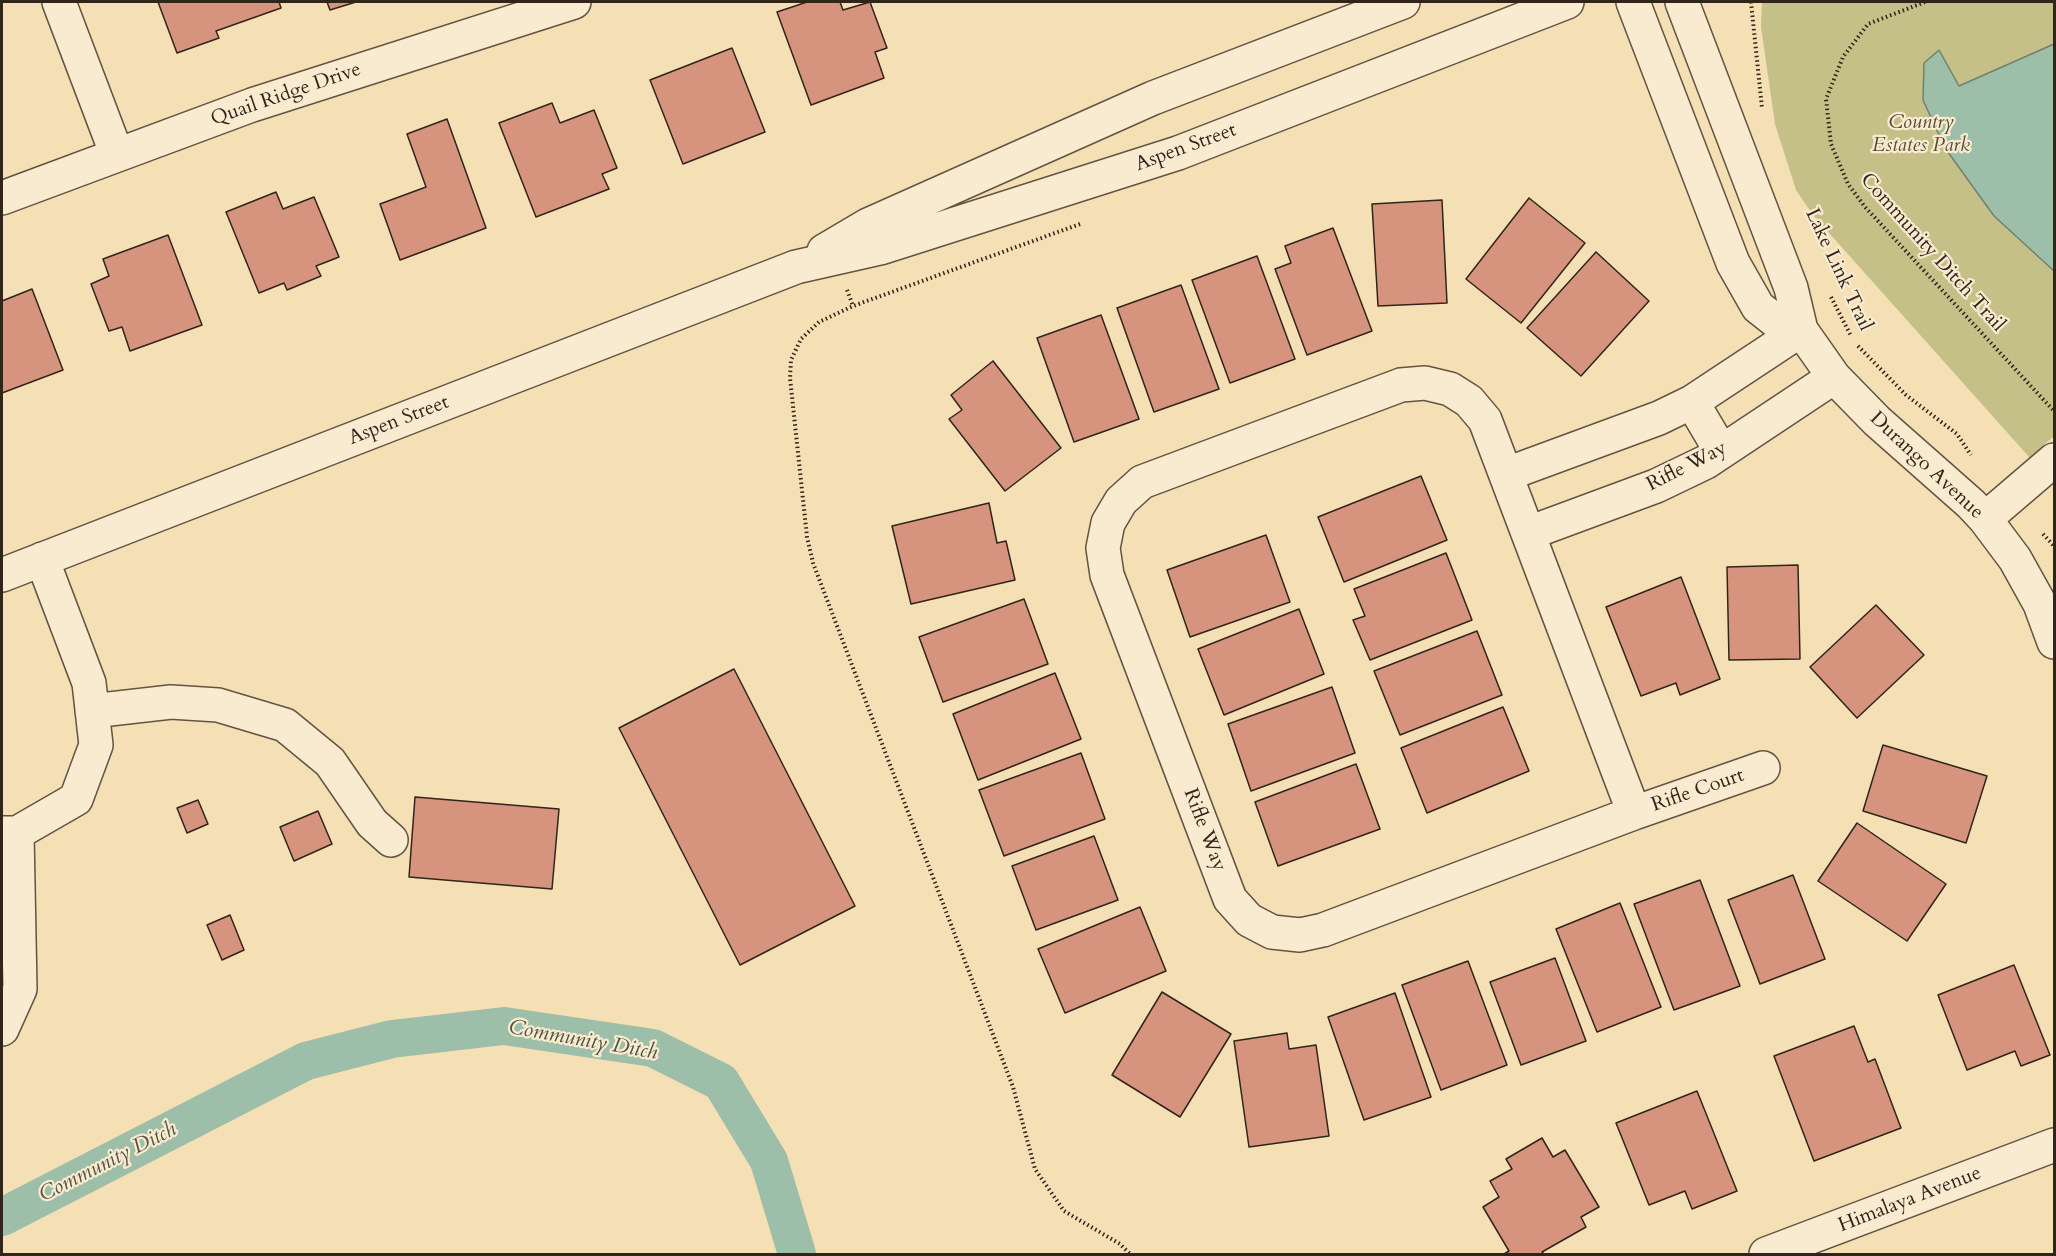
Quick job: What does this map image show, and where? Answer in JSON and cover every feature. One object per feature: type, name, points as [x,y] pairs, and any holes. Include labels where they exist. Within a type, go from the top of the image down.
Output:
[{"type":"street","points":[[60,2],[117,155]]},
{"type":"street","name":"Quail Ridge Drive","points":[[2,198],[252,105],[573,2]]},
{"type":"street","name":"Aspen Street","points":[[796,267],[868,225],[1153,98],[1403,2]]},
{"type":"street","name":"Aspen Street","points":[[2,574],[796,267],[880,248],[1178,153],[1567,2]]},
{"type":"street","points":[[1633,2],[1733,263],[1758,308],[1776,322],[1801,330]]},
{"type":"street","name":"Durango Avenue","points":[[1682,2],[1791,288],[1801,330],[1834,377],[1877,421],[1985,519],[2015,559],[2040,604],[2055,642]]},
{"type":"street","points":[[1506,474],[1659,418],[1692,402],[1801,330]]},
{"type":"street","name":"Rifle Way","points":[[1528,533],[1656,486],[1706,462],[1834,377]]},
{"type":"street","name":"Rifle Way","points":[[1425,383],[1450,389],[1469,401],[1485,420],[1528,533],[1634,813],[1323,930],[1300,935],[1272,932],[1249,920],[1230,900],[1107,575],[1103,548],[1108,523],[1121,501],[1142,483],[1401,385],[1425,383]]},
{"type":"street","points":[[1692,402],[1721,452]]},
{"type":"street","points":[[1985,519],[2055,460]]},
{"type":"street","points":[[2,1029],[20,989],[9,833],[76,799],[96,745],[89,683],[42,559]]},
{"type":"street","points":[[92,711],[171,702],[218,705],[285,725],[330,762],[372,823],[391,840]]},
{"type":"street","name":"Rifle Court","points":[[1634,813],[1763,768]]},
{"type":"street","name":"Himalaya Avenue","points":[[1766,1254],[2055,1145]]},
{"type":"path","points":[[1751,2],[1763,117]]},
{"type":"path","name":"Community Ditch Trail","points":[[1925,2],[1868,24],[1843,57],[1826,99],[1831,144],[1848,184],[1865,207],[2055,411]]},
{"type":"path","points":[[1086,222],[853,306],[819,322],[801,339],[791,360],[790,378],[807,537],[813,563],[1012,1087],[1035,1169],[1064,1211],[1120,1244],[1130,1254]]},
{"type":"path","name":"Lake Link Trail","points":[[1829,293],[1854,342],[1906,395],[1957,434],[1982,471],[2055,546]]},
{"type":"green space","name":"Country Estates Park","points":[[1762,2],[2054,2],[2054,436],[2030,458],[1813,215],[1796,190],[1775,124],[1761,27]]},
{"type":"shaded area","points":[[2054,44],[2054,271],[1994,216],[1945,148],[1923,100],[1924,63],[1939,50],[1959,86]]},
{"type":"building","points":[[158,2],[279,2],[281,8],[216,31],[219,38],[177,53]]},
{"type":"building","points":[[327,2],[356,2],[330,10]]},
{"type":"building","points":[[807,2],[840,2],[843,10],[870,2],[887,48],[875,52],[884,78],[811,105],[777,12]]},
{"type":"building","points":[[732,48],[765,132],[683,164],[650,80]]},
{"type":"building","points":[[552,103],[560,123],[594,110],[617,168],[602,174],[609,189],[536,217],[499,123]]},
{"type":"building","points":[[447,119],[486,228],[400,260],[380,204],[426,187],[407,134]]},
{"type":"building","points":[[276,192],[283,209],[314,197],[339,257],[316,266],[321,276],[287,290],[284,283],[259,293],[226,212]]},
{"type":"building","points":[[1529,198],[1585,243],[1521,323],[1466,279]]},
{"type":"building","points":[[1442,200],[1447,303],[1378,306],[1372,204]]},
{"type":"building","points":[[1333,228],[1372,331],[1307,355],[1275,269],[1291,263],[1285,246]]},
{"type":"building","points":[[168,235],[202,325],[130,351],[122,327],[109,331],[91,284],[109,276],[103,259]]},
{"type":"building","points":[[1596,252],[1649,301],[1581,376],[1527,328]]},
{"type":"building","points":[[1257,256],[1295,359],[1230,383],[1192,280]]},
{"type":"building","points":[[1181,285],[1219,389],[1154,412],[1117,308]]},
{"type":"building","points":[[32,289],[63,370],[2,393],[2,301]]},
{"type":"building","points":[[1101,315],[1139,419],[1074,442],[1037,338]]},
{"type":"building","points":[[993,361],[1061,448],[1005,491],[949,419],[962,410],[951,395]]},
{"type":"building","points":[[1421,476],[1447,540],[1344,582],[1318,517]]},
{"type":"building","points":[[989,503],[997,543],[1006,541],[1015,580],[911,604],[892,526]]},
{"type":"building","points":[[1266,535],[1290,602],[1190,637],[1167,570]]},
{"type":"building","points":[[1446,553],[1472,620],[1370,660],[1353,620],[1365,616],[1354,589]]},
{"type":"building","points":[[1798,565],[1800,659],[1729,660],[1727,567]]},
{"type":"building","points":[[1681,577],[1720,679],[1680,695],[1676,683],[1641,696],[1606,607]]},
{"type":"building","points":[[1024,599],[1048,664],[943,702],[919,637]]},
{"type":"building","points":[[1876,605],[1924,655],[1857,718],[1810,667]]},
{"type":"building","points":[[1299,609],[1324,674],[1224,715],[1198,649]]},
{"type":"building","points":[[1477,631],[1502,695],[1400,735],[1374,671]]},
{"type":"building","points":[[734,669],[855,906],[740,965],[619,728]]},
{"type":"building","points":[[1055,673],[1081,739],[978,780],[953,714]]},
{"type":"building","points":[[1332,687],[1355,753],[1251,791],[1228,724]]},
{"type":"building","points":[[1503,707],[1529,771],[1427,813],[1401,748]]},
{"type":"building","points":[[1883,745],[1987,776],[1966,843],[1863,811]]},
{"type":"building","points":[[1081,753],[1105,819],[1004,856],[979,790]]},
{"type":"building","points":[[1356,764],[1380,829],[1278,866],[1255,802]]},
{"type":"building","points":[[415,797],[559,809],[552,889],[409,877]]},
{"type":"building","points":[[198,800],[208,824],[187,833],[177,808]]},
{"type":"building","points":[[318,811],[332,844],[294,861],[280,827]]},
{"type":"building","points":[[1857,823],[1946,884],[1907,941],[1818,881]]},
{"type":"building","points":[[1094,836],[1118,900],[1036,930],[1012,866]]},
{"type":"building","points":[[1793,875],[1825,959],[1760,984],[1728,900]]},
{"type":"building","points":[[1700,880],[1740,986],[1674,1010],[1634,904]]},
{"type":"building","points":[[1620,903],[1661,1007],[1597,1032],[1556,929]]},
{"type":"building","points":[[1140,907],[1166,971],[1065,1013],[1038,949]]},
{"type":"building","points":[[230,915],[244,950],[222,960],[207,925]]},
{"type":"building","points":[[1555,958],[1586,1041],[1521,1065],[1490,982]]},
{"type":"building","points":[[1468,961],[1507,1065],[1441,1090],[1402,985]]},
{"type":"building","points":[[2014,965],[2050,1055],[2021,1066],[2015,1051],[1967,1070],[1938,995]]},
{"type":"building","points":[[1162,992],[1231,1034],[1180,1117],[1112,1075]]},
{"type":"building","points":[[1395,993],[1431,1097],[1364,1120],[1328,1017]]},
{"type":"building","points":[[1854,1026],[1868,1062],[1875,1059],[1901,1128],[1814,1161],[1774,1056]]},
{"type":"building","points":[[1287,1033],[1289,1049],[1316,1045],[1329,1136],[1249,1147],[1234,1041]]},
{"type":"building","points":[[1697,1091],[1737,1191],[1692,1209],[1685,1191],[1649,1205],[1616,1123]]},
{"type":"building","points":[[1542,1138],[1553,1157],[1565,1150],[1599,1207],[1581,1217],[1586,1227],[1542,1252],[1544,1254],[1504,1254],[1509,1251],[1483,1207],[1499,1197],[1490,1181],[1512,1169],[1506,1159]]},
{"type":"waterway","name":"Community Ditch","points":[[2,1217],[306,1061],[392,1039],[504,1026],[653,1048],[721,1082],[769,1161],[797,1254]]}]
